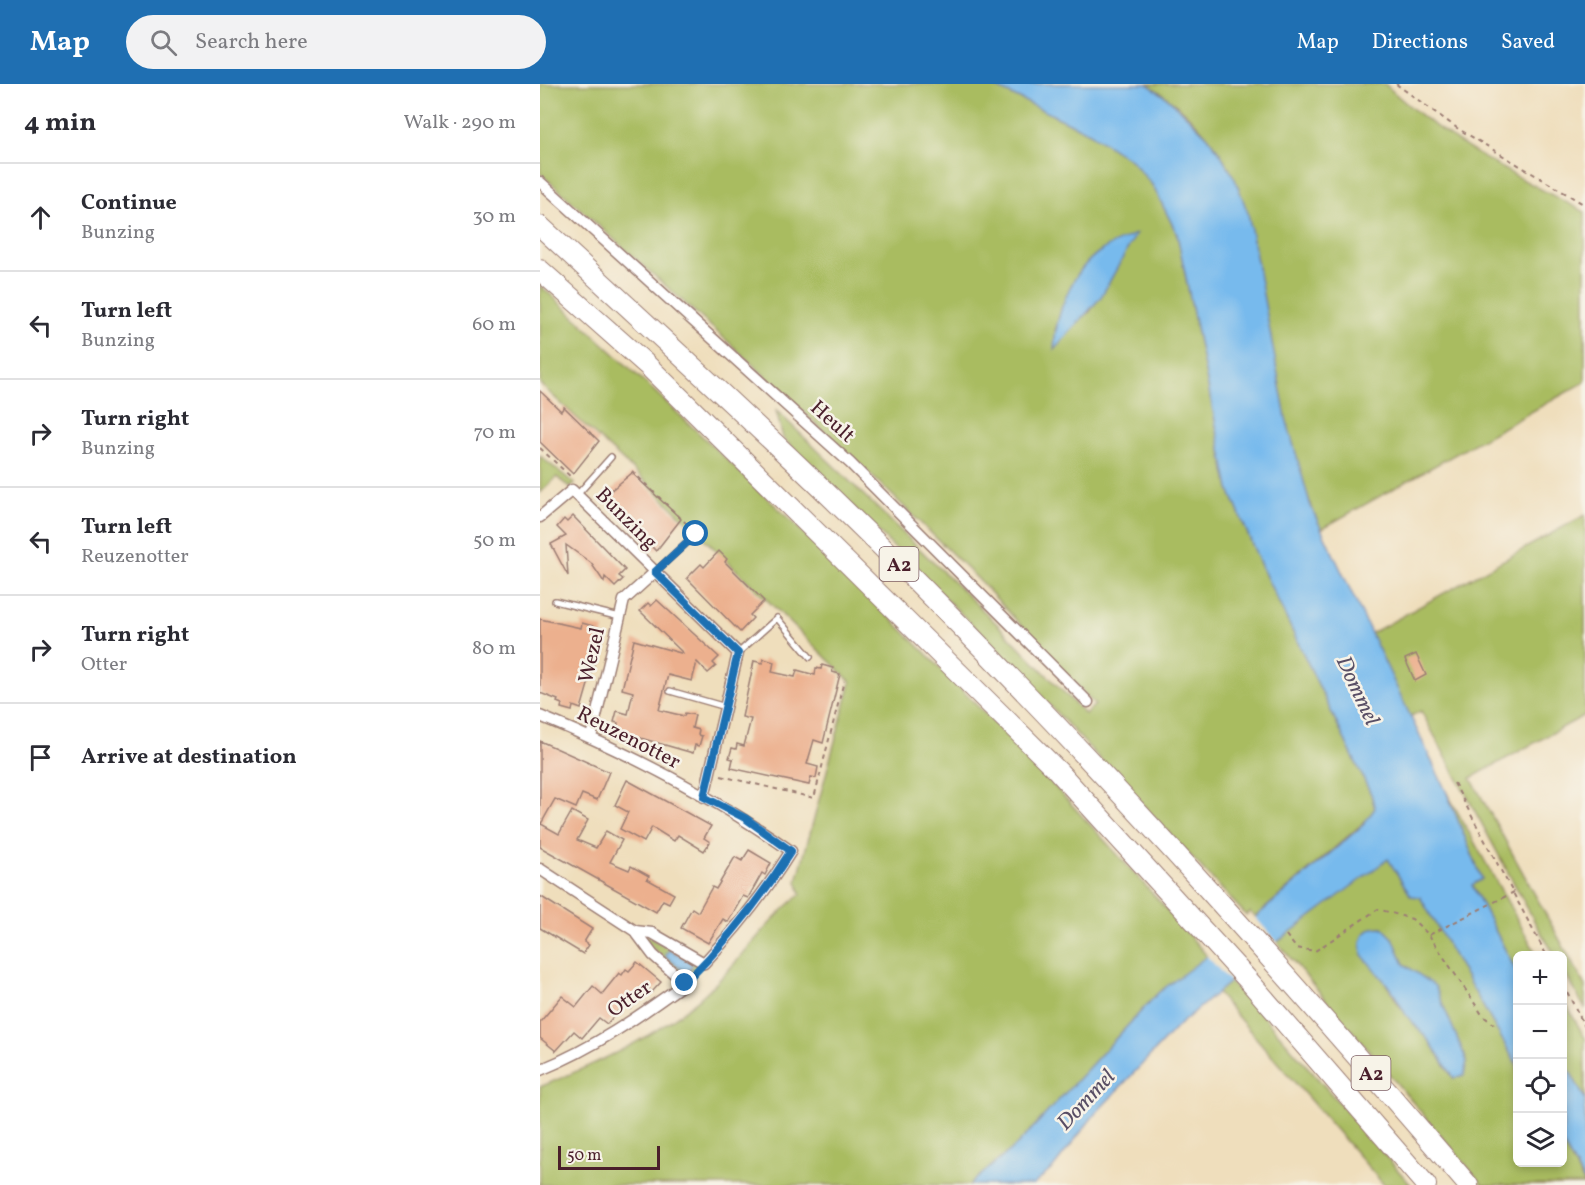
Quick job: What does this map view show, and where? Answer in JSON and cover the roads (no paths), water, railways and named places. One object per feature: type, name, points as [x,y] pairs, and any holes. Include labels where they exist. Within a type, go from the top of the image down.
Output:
[{"type":"highway","name":"A2","points":[[540,226],[799,466],[940,605],[1238,922],[1468,1185]]},
{"type":"highway","name":"A2","points":[[540,270],[671,389],[1024,737],[1249,981],[1426,1185]]},
{"type":"street","name":"Heult","points":[[540,182],[850,463],[1088,702]]},
{"type":"street","points":[[540,517],[577,491]]},
{"type":"street","name":"Bunzing","points":[[577,491],[738,653]]},
{"type":"street","name":"Wezel","points":[[591,737],[624,600],[655,572]]},
{"type":"street","points":[[704,797],[738,653]]},
{"type":"street","name":"Reuzenotter","points":[[540,716],[591,737],[745,818],[791,851],[757,903],[704,963],[652,933],[635,931]]},
{"type":"street","points":[[540,870],[635,931]]},
{"type":"street","name":"Otter","points":[[543,1066],[590,1048],[631,1023],[685,983],[653,954],[635,931]]},
{"type":"lane","points":[[577,491],[611,457]]},
{"type":"lane","name":"Bunzing","points":[[655,572],[696,534]]},
{"type":"lane","name":"Wezel","points":[[555,601],[620,617]]},
{"type":"lane","points":[[738,653],[777,618],[810,657]]},
{"type":"lane","points":[[669,691],[727,707]]},
{"type":"water","name":"Dommel","points":[[989,84],[1147,84],[1170,100],[1206,135],[1235,179],[1248,213],[1286,418],[1311,507],[1446,791],[1482,879],[1472,885],[1513,965],[1513,1058],[1420,897],[1411,896],[1388,859],[1277,942],[1179,1025],[1095,1114],[1053,1168],[1033,1185],[969,1185],[1018,1144],[1158,993],[1231,938],[1363,825],[1375,808],[1371,794],[1262,568],[1229,489],[1177,234],[1153,186],[1132,161],[1090,133]]},
{"type":"water","points":[[1136,234],[1101,297],[1054,350],[1061,308],[1073,281],[1091,259],[1102,250]]},
{"type":"water","points":[[1382,927],[1393,938],[1404,964],[1435,986],[1467,1061],[1464,1075],[1454,1078],[1430,1042],[1406,1015],[1392,990],[1362,955],[1361,942],[1364,934],[1372,928]]},
{"type":"water","points":[[670,950],[692,963],[691,968],[685,972],[667,957],[665,954]]},
{"type":"water","points":[[1567,1066],[1585,1099],[1585,1183],[1567,1151]]}]
